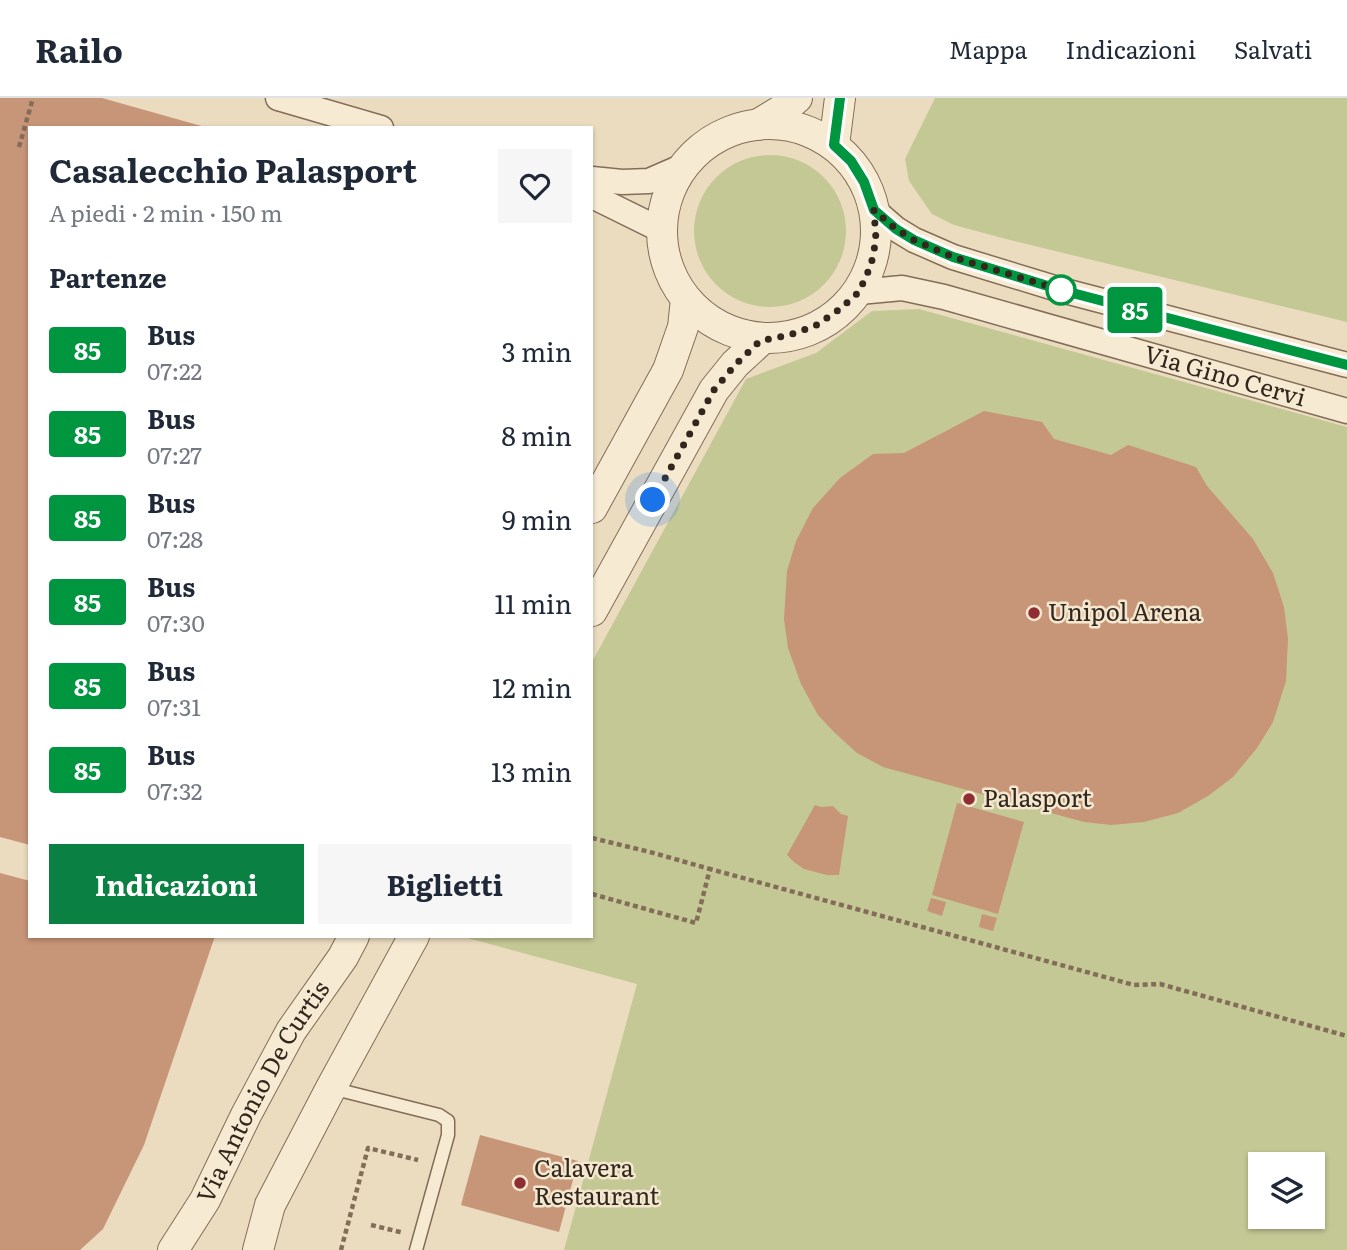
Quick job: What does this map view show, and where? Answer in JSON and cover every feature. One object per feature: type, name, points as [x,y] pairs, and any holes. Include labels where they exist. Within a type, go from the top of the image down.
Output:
[{"type":"street","points":[[278,98],[374,126]]},
{"type":"street","points":[[757,125],[797,98]]},
{"type":"street","points":[[834,145],[840,98]]},
{"type":"street","points":[[593,179],[649,181],[679,169],[703,147],[730,132],[757,125],[785,126],[811,133],[834,145],[851,161],[864,182],[874,210],[876,240],[871,265],[859,292],[815,326],[760,341],[732,334],[706,319],[686,299],[672,276],[663,250],[667,195],[679,169]]},
{"type":"street","points":[[593,196],[663,231]]},
{"type":"street","name":"Via Gino Cervi","points":[[874,210],[914,240],[953,257],[1061,290],[1347,365]]},
{"type":"street","name":"Via Gino Cervi","points":[[859,292],[902,288],[944,298],[1347,411]]},
{"type":"street","points":[[593,507],[668,370],[683,327],[686,299]]},
{"type":"street","points":[[593,609],[714,390],[760,341]]},
{"type":"street","name":"Via Antonio De Curtis","points":[[173,1250],[205,1200],[291,1031],[343,957],[353,938]]},
{"type":"street","points":[[258,1250],[270,1205],[413,938]]},
{"type":"lane","points":[[331,1088],[439,1115],[448,1121],[448,1135],[416,1250]]},
{"type":"path","points":[[19,147],[33,98]]},
{"type":"path","points":[[593,838],[1134,985],[1160,984],[1347,1036]]},
{"type":"path","points":[[593,894],[696,923],[710,869]]},
{"type":"path","points":[[341,1250],[369,1148],[418,1160]]},
{"type":"path","points":[[371,1225],[408,1234]]},
{"type":"green space","points":[[935,98],[1347,98],[1347,322],[1006,239],[954,225],[932,214],[909,181],[905,159]]},
{"type":"green space","points":[[770,155],[799,160],[824,177],[841,202],[846,231],[841,260],[824,285],[799,302],[770,307],[741,302],[716,285],[699,260],[694,231],[699,202],[716,177],[741,160]]},
{"type":"green space","name":"Palasport","points":[[919,309],[1347,427],[1347,1250],[564,1250],[637,984],[467,938],[593,938],[593,660],[746,379],[816,353],[872,311]]},
{"type":"building","points":[[0,98],[102,98],[201,126],[28,126],[28,844],[0,837]]},
{"type":"building","name":"Unipol Arena","points":[[984,411],[1042,422],[1054,439],[1111,455],[1128,445],[1196,467],[1207,486],[1253,539],[1273,573],[1284,607],[1288,639],[1286,681],[1273,722],[1257,748],[1233,777],[1208,796],[1178,813],[1144,822],[1111,825],[1084,822],[883,767],[857,753],[834,732],[818,715],[801,684],[788,648],[784,619],[787,571],[796,541],[813,508],[840,478],[873,454],[904,453]]},
{"type":"building","points":[[957,803],[1024,822],[998,914],[932,895]]},
{"type":"building","points":[[815,805],[833,806],[841,814],[848,816],[839,875],[804,869],[787,855]]},
{"type":"building","points":[[0,873],[28,880],[28,938],[214,938],[144,1145],[103,1229],[80,1250],[0,1250]]},
{"type":"building","points":[[931,898],[946,902],[942,916],[927,911]]},
{"type":"building","points":[[982,914],[997,918],[993,931],[979,927]]},
{"type":"building","name":"Calavera Restaurant","points":[[480,1135],[578,1161],[559,1232],[461,1205]]},
{"type":"bus line","name":"85","points":[[840,98],[834,145],[851,161],[864,182],[874,210],[914,240],[953,257],[1061,290],[1347,365]]},
{"type":"place","name":"Unipol Arena","points":[[1034,613]]},
{"type":"place","name":"Palasport","points":[[969,799]]},
{"type":"place","name":"Calavera Restaurant","points":[[520,1183]]},
{"type":"route","points":[[653,500],[714,390],[736,364],[760,341],[815,326],[859,292],[871,265],[876,240],[874,210],[914,240],[953,257],[1061,290]]}]
